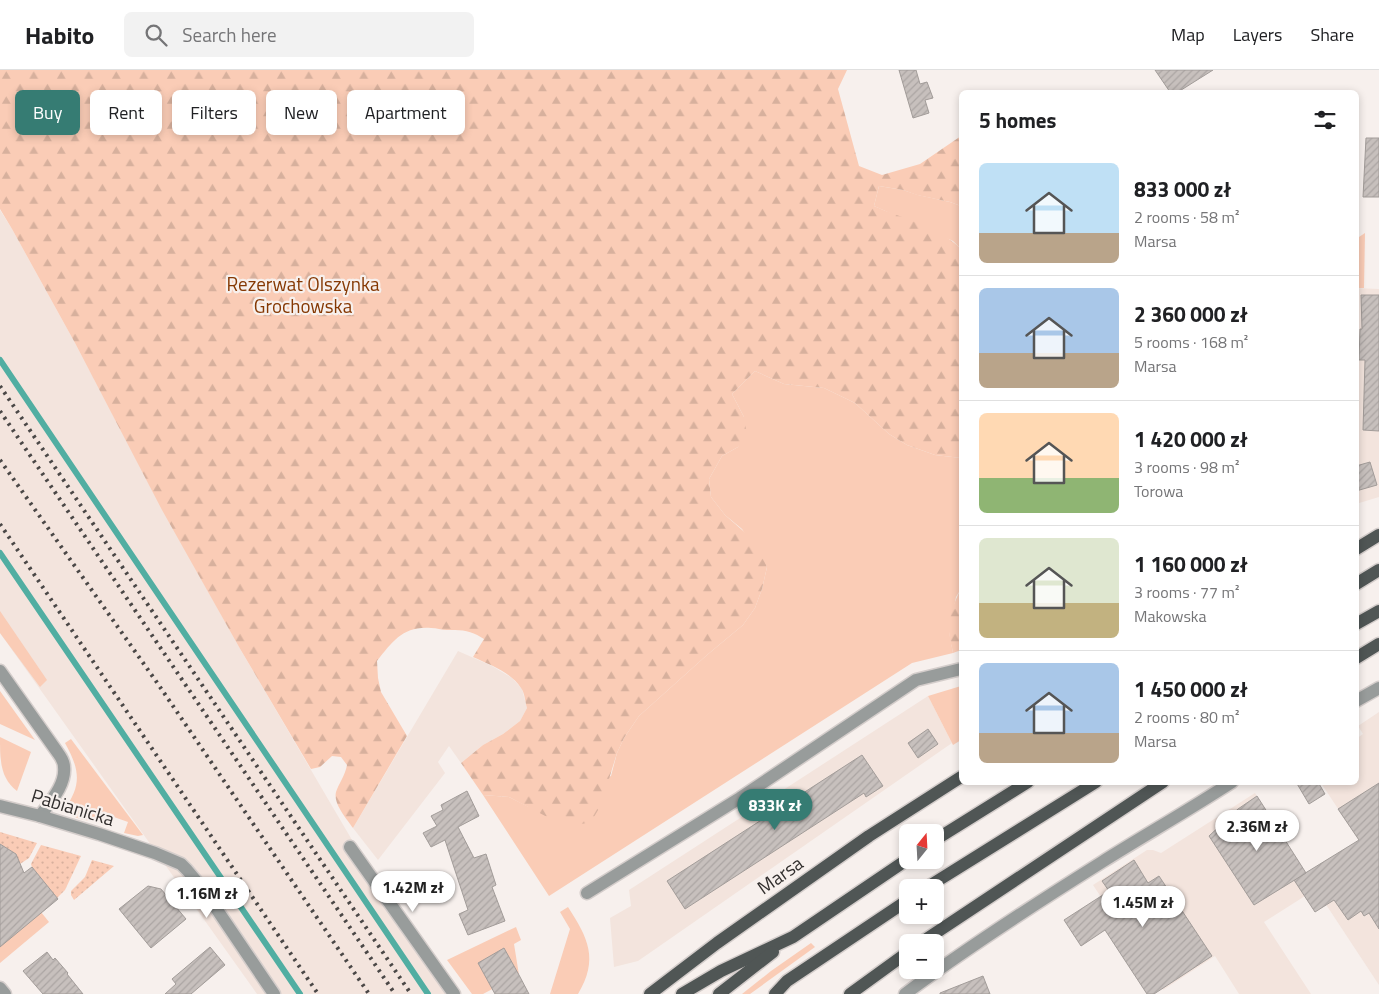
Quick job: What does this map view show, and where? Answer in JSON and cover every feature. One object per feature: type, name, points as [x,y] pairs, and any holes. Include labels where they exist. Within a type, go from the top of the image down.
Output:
[{"type":"main road","points":[[1359,547],[1379,535]]},
{"type":"main road","points":[[1359,582],[1379,570]]},
{"type":"main road","points":[[1359,622],[1379,610]]},
{"type":"main road","points":[[1359,656],[1379,644]]},
{"type":"main road","name":"Marsa","points":[[650,994],[717,943],[869,836],[959,778]]},
{"type":"main road","points":[[944,834],[1023,785]]},
{"type":"main road","points":[[940,879],[1091,785]]},
{"type":"main road","points":[[934,934],[1158,785]]},
{"type":"main road","points":[[719,994],[793,937],[899,865]]},
{"type":"main road","points":[[771,994],[787,981],[899,906]]},
{"type":"main road","points":[[682,994],[721,970],[793,937]]},
{"type":"main road","points":[[850,994],[899,959]]},
{"type":"main road","points":[[775,994],[787,981]]},
{"type":"street","points":[[587,893],[740,798],[916,680],[959,669]]},
{"type":"street","points":[[0,671],[63,762],[61,786],[40,816]]},
{"type":"street","points":[[1359,699],[1379,688]]},
{"type":"street","points":[[905,994],[919,990],[1024,912],[1227,785]]},
{"type":"street","name":"Pabianicka","points":[[0,806],[40,816],[135,846],[181,864],[203,889],[274,994]]},
{"type":"street","points":[[350,847],[454,994]]},
{"type":"street","points":[[0,988],[5,994]]},
{"type":"shaded area","points":[[0,210],[75,343],[158,501],[239,647],[352,840],[460,994],[257,994],[0,633]]},
{"type":"shaded area","points":[[1359,288],[1379,289],[1379,497],[1359,503]]},
{"type":"shaded area","points":[[458,651],[492,666],[512,678],[522,689],[527,708],[520,721],[503,734],[483,745],[461,763],[449,746],[438,762],[445,773],[378,860],[353,828]]},
{"type":"shaded area","points":[[928,696],[952,743],[638,961],[614,967],[610,918],[631,906],[629,890]]},
{"type":"shaded area","points":[[1379,712],[1379,985],[1323,900],[1374,863],[1322,785],[1359,785],[1359,737],[1363,734],[1359,725]]},
{"type":"shaded area","points":[[1255,793],[1316,889],[1264,922],[1311,994],[1239,994],[1215,956],[1163,990],[1093,885],[1147,850],[1161,853]]},
{"type":"green space","name":"Rezerwat Olszynka Grochowska","points":[[0,70],[847,70],[838,89],[859,166],[882,175],[920,164],[959,137],[959,205],[903,190],[879,186],[874,206],[942,234],[959,247],[959,458],[935,455],[907,445],[889,434],[855,403],[824,388],[784,384],[755,371],[732,394],[744,417],[747,434],[738,447],[722,456],[709,479],[711,497],[725,515],[757,543],[767,567],[762,589],[755,608],[743,625],[639,716],[624,738],[617,753],[601,805],[591,822],[572,826],[551,819],[509,797],[483,795],[461,763],[483,745],[503,734],[520,721],[527,708],[523,692],[517,682],[506,673],[473,657],[484,639],[463,631],[421,628],[399,636],[377,661],[381,692],[407,736],[353,828],[341,811],[336,797],[336,792],[347,765],[341,757],[332,756],[320,767],[311,769],[239,647],[162,510],[75,343],[0,209]]},
{"type":"green space","points":[[879,186],[903,190],[959,205],[959,247],[953,241],[874,206]]},
{"type":"green space","points":[[1365,233],[1364,288],[1359,288],[1359,237]]},
{"type":"green space","points":[[755,371],[784,384],[824,388],[855,403],[889,434],[907,445],[935,455],[959,458],[959,592],[956,597],[949,632],[953,653],[912,663],[549,896],[483,795],[509,797],[529,807],[611,776],[617,753],[624,738],[639,716],[743,625],[755,608],[767,567],[742,529],[725,515],[711,497],[709,479],[722,456],[738,447],[744,417],[732,394]]},
{"type":"green space","points":[[959,594],[959,651],[953,653],[949,635],[949,621]]},
{"type":"green space","points":[[0,611],[47,680],[40,687],[0,633]]},
{"type":"green space","points":[[959,687],[959,741],[953,745],[928,696]]},
{"type":"green space","points":[[0,691],[35,740],[0,724]]},
{"type":"green space","points":[[0,737],[31,752],[17,791],[7,780],[2,768]]},
{"type":"green space","points":[[71,739],[143,835],[138,836],[124,833],[128,822],[100,812],[94,819],[88,820],[72,816],[64,810],[74,793],[77,777],[74,761],[65,743]]},
{"type":"green space","points":[[0,832],[37,843],[29,858],[20,864],[16,854],[0,844]]},
{"type":"green space","points":[[41,845],[81,856],[65,890],[57,898],[31,864]]},
{"type":"green space","points":[[92,860],[114,866],[74,900],[71,891],[85,877]]},
{"type":"green space","points":[[0,861],[49,922],[0,963]]},
{"type":"green space","points":[[568,907],[585,939],[589,959],[588,970],[578,994],[550,994],[570,929],[560,912]]},
{"type":"green space","points":[[516,927],[521,940],[514,944],[519,975],[483,994],[472,994],[447,960]]},
{"type":"green space","points":[[811,943],[815,947],[750,994],[742,994],[771,971]]},
{"type":"building","points":[[899,70],[916,70],[920,84],[927,82],[933,98],[925,100],[929,113],[913,118]]},
{"type":"building","points":[[1155,70],[1213,70],[1181,90],[1169,90]]},
{"type":"building","points":[[1366,138],[1379,138],[1379,197],[1363,197]]},
{"type":"building","points":[[1361,295],[1379,295],[1379,431],[1363,430],[1365,360],[1359,360],[1360,329],[1362,329]]},
{"type":"building","points":[[1370,462],[1377,485],[1359,490],[1359,465]]},
{"type":"building","points":[[928,729],[938,744],[918,758],[908,743]]},
{"type":"building","points":[[862,755],[883,786],[866,797],[864,793],[685,909],[667,881]]},
{"type":"building","points":[[1379,783],[1379,929],[1369,913],[1364,916],[1361,911],[1348,920],[1334,900],[1315,912],[1294,880],[1359,840],[1338,809]]},
{"type":"building","points":[[1298,785],[1320,785],[1325,794],[1309,804]]},
{"type":"building","points":[[467,791],[479,816],[458,827],[474,858],[486,854],[496,885],[492,887],[505,921],[468,935],[459,914],[468,910],[445,840],[431,847],[423,833],[437,826],[431,816],[443,810],[441,805]]},
{"type":"building","points":[[1257,796],[1306,873],[1254,905],[1209,836],[1238,809]]},
{"type":"building","points":[[0,844],[16,854],[24,873],[32,867],[58,899],[0,947]]},
{"type":"building","points":[[1134,860],[1148,883],[1159,876],[1212,956],[1154,994],[1147,994],[1105,930],[1081,946],[1064,920],[1109,891],[1102,881]]},
{"type":"building","points":[[148,886],[161,889],[186,919],[151,948],[119,909]]},
{"type":"building","points":[[210,947],[225,965],[191,994],[165,994],[176,984],[172,979]]},
{"type":"building","points":[[504,948],[529,994],[495,994],[478,963]]},
{"type":"building","points":[[47,952],[68,973],[83,994],[43,994],[23,971]]},
{"type":"building","points":[[983,976],[990,994],[940,994],[940,993]]},
{"type":"waterway","points":[[0,360],[428,994]]},
{"type":"waterway","points":[[0,553],[300,994]]},
{"type":"railway","points":[[0,386],[411,994]]},
{"type":"railway","points":[[0,411],[395,994]]},
{"type":"railway","points":[[0,460],[158,684],[369,994]]},
{"type":"railway","points":[[0,524],[318,994]]}]
